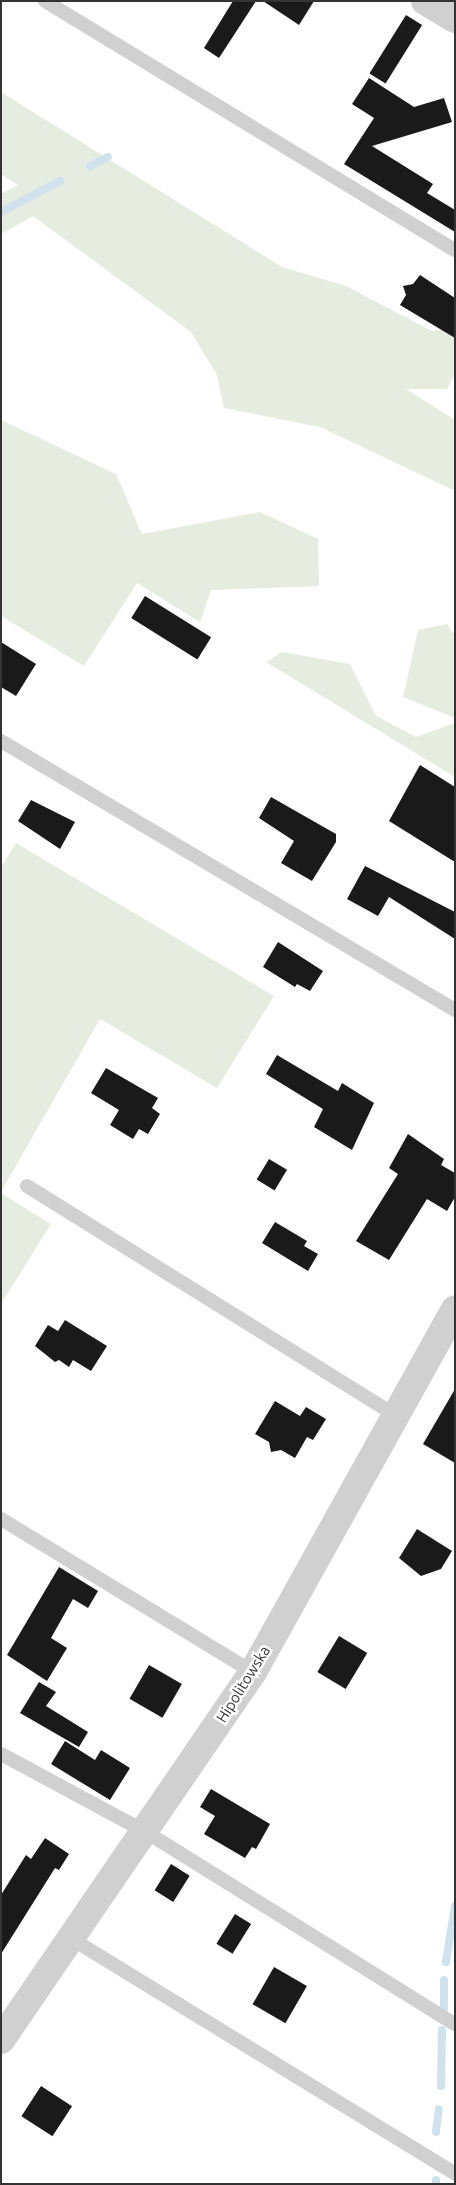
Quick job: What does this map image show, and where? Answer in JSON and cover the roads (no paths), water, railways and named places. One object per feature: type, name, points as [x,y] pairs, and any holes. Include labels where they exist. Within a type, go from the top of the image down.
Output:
[{"type":"street","points":[[425,1],[455,20]]},
{"type":"street","name":"Hipolitowska","points":[[1,2040],[146,1832],[253,1672],[455,1309]]},
{"type":"lane","points":[[45,1],[455,250]]},
{"type":"lane","points":[[1,741],[455,1010]]},
{"type":"lane","points":[[27,1186],[397,1416]]},
{"type":"lane","points":[[1,1519],[253,1672]]},
{"type":"lane","points":[[1,1754],[146,1832],[455,2024]]},
{"type":"lane","points":[[72,1939],[455,2174]]},
{"type":"waterway","points":[[90,166],[108,157]]},
{"type":"waterway","points":[[1,212],[60,181]]},
{"type":"waterway","points":[[446,1962],[455,1906]]},
{"type":"waterway","points":[[444,1980],[444,2008]]},
{"type":"waterway","points":[[441,2086],[442,2030]]},
{"type":"waterway","points":[[436,2132],[439,2109]]}]
